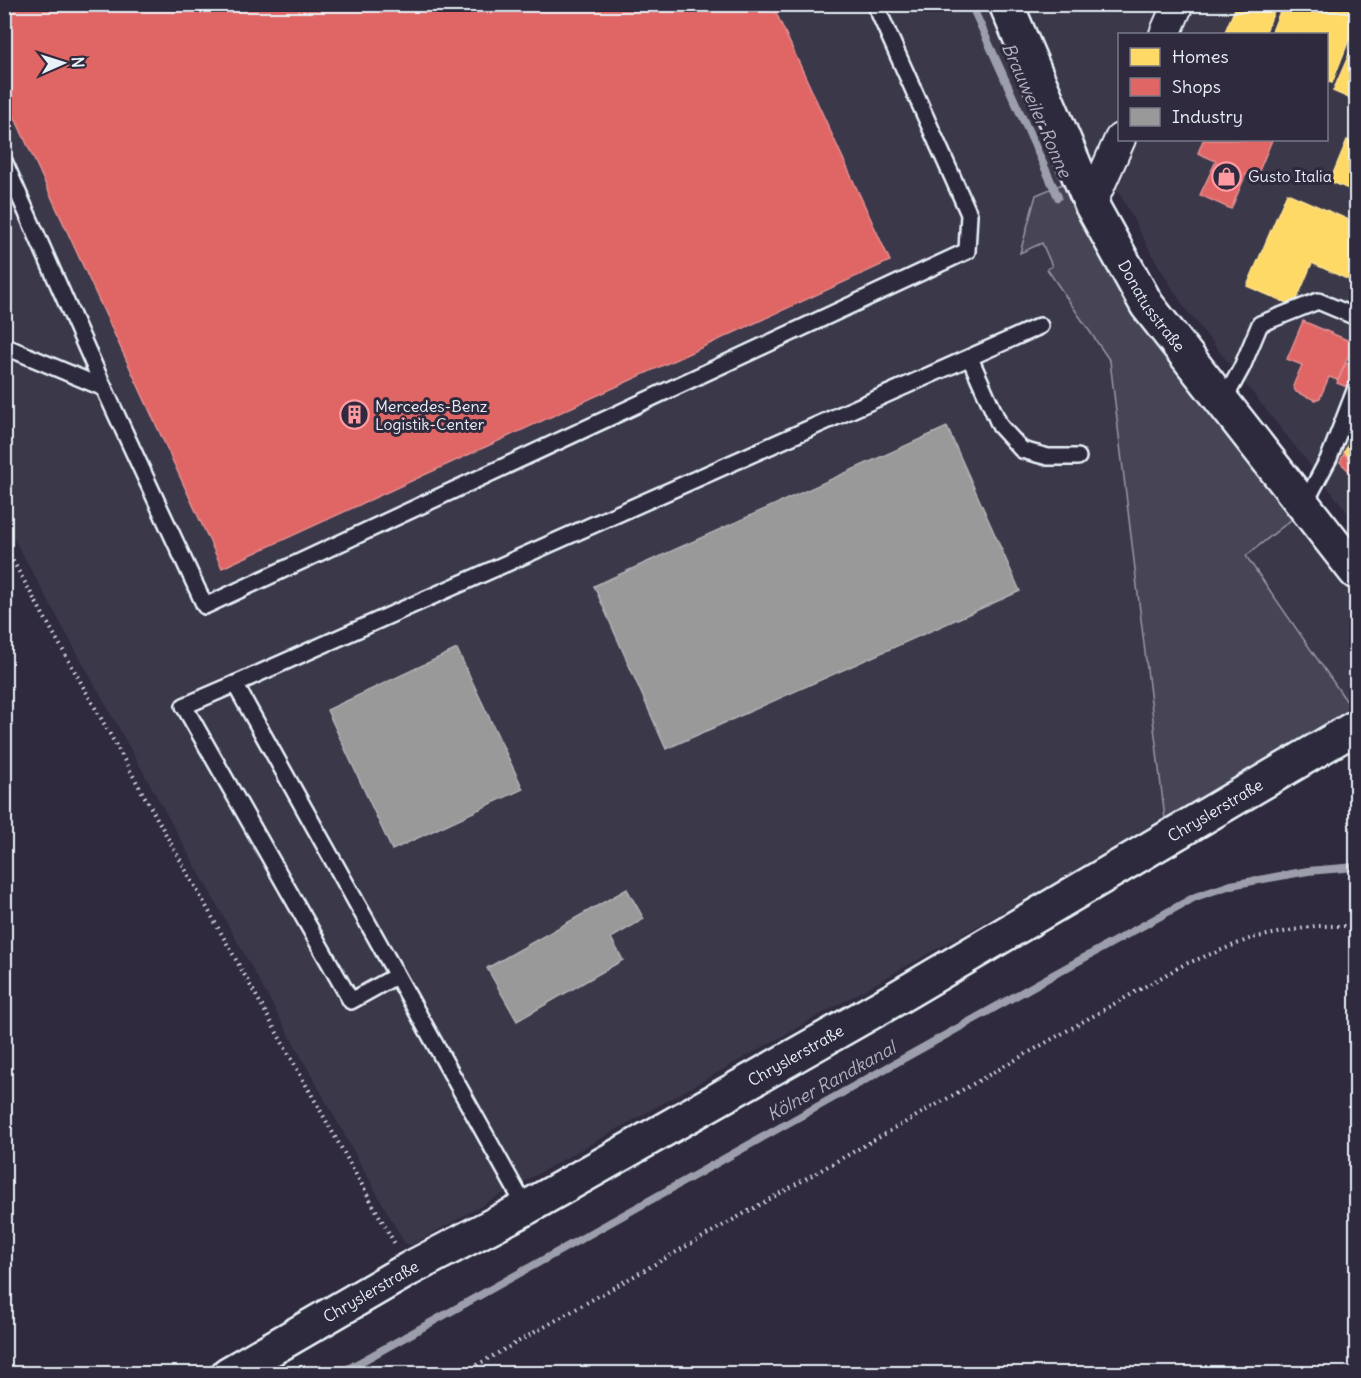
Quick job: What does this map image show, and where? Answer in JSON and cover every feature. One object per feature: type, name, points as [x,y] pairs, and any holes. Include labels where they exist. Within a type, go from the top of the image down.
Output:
[{"type":"street","name":"Donatusstraße","points":[[1006,4],[1091,204],[1147,305],[1356,572]]},
{"type":"street","points":[[1165,33],[1178,4]]},
{"type":"street","points":[[1091,204],[1118,141]]},
{"type":"street","name":"Chryslerstraße","points":[[228,1374],[410,1269],[526,1208],[893,1000],[1356,727]]},
{"type":"lane","points":[[4,161],[104,388],[205,606],[967,251],[969,214],[875,4]]},
{"type":"lane","points":[[1223,402],[1242,367],[1260,324],[1318,301],[1356,317]]},
{"type":"lane","points":[[396,976],[351,1001],[184,706],[1040,326]]},
{"type":"lane","points":[[4,346],[104,388]]},
{"type":"lane","points":[[970,358],[1000,426],[1022,450],[1048,457],[1078,457]]},
{"type":"lane","points":[[1304,505],[1329,458],[1356,388]]},
{"type":"lane","points":[[235,684],[526,1208]]},
{"type":"path","points":[[4,545],[410,1269]]},
{"type":"path","points":[[461,1374],[1183,965],[1252,938],[1315,926],[1356,926]]},
{"type":"shaded area","points":[[4,5],[1356,5],[1356,523],[1184,307],[1152,255],[1119,192],[1067,182],[1021,252],[1042,243],[1053,266],[1047,269],[1110,361],[1165,819],[412,1245],[405,1244],[5,523]]},
{"type":"shaded area","points":[[1067,182],[1297,515],[1246,556],[1352,709],[1165,819],[1110,361],[1047,269],[1052,266],[1042,243],[1020,253],[1036,195]]},
{"type":"shaded area","points":[[1297,515],[1356,589],[1356,707],[1352,709],[1246,556]]},
{"type":"building: Homes","points":[[1237,4],[1277,4],[1265,33],[1224,33]]},
{"type":"building: Homes","points":[[1283,4],[1356,4],[1356,22],[1332,83],[1328,82],[1328,33],[1271,33]]},
{"type":"building: Homes","points":[[1351,50],[1356,52],[1356,101],[1333,91]]},
{"type":"building: Homes","points":[[1347,140],[1356,144],[1356,192],[1330,181]]},
{"type":"building: Homes","points":[[1287,193],[1356,223],[1356,283],[1312,263],[1294,306],[1247,286]]},
{"type":"building: Homes","points":[[1350,440],[1356,443],[1356,469],[1344,453]]},
{"type":"building: Shops","name":"Mercedes-Benz Logistik-Center","points":[[4,4],[772,4],[890,261],[222,568],[4,94]]},
{"type":"building: Shops","name":"Gusto Italia","points":[[1203,141],[1272,141],[1256,178],[1246,174],[1231,209],[1200,195],[1216,161],[1198,153]]},
{"type":"building: Shops","points":[[1303,321],[1354,343],[1338,380],[1329,377],[1320,398],[1315,400],[1296,392],[1293,386],[1302,365],[1287,359]]},
{"type":"building: Shops","points":[[1346,363],[1356,367],[1347,387],[1337,383]]},
{"type":"building: Shops","points":[[1356,424],[1356,443],[1350,440]]},
{"type":"building: Shops","points":[[1344,453],[1356,469],[1356,478],[1340,462]]},
{"type":"building: Industry","points":[[947,427],[1020,591],[666,749],[594,586]]},
{"type":"building: Industry","points":[[457,649],[523,789],[392,850],[327,710]]},
{"type":"building: Industry","points":[[627,889],[644,919],[611,938],[623,960],[517,1021],[487,968]]},
{"type":"waterway","name":"Brauweiler Ronne","points":[[971,4],[1058,197]]},
{"type":"waterway","name":"Kölner Randkanal","points":[[339,1374],[1195,897],[1231,885],[1308,871],[1356,867]]},
{"type":"place","name":"Gusto Italia","points":[[1227,176]]},
{"type":"place","name":"Mercedes-Benz Logistik-Center","points":[[354,415]]}]
